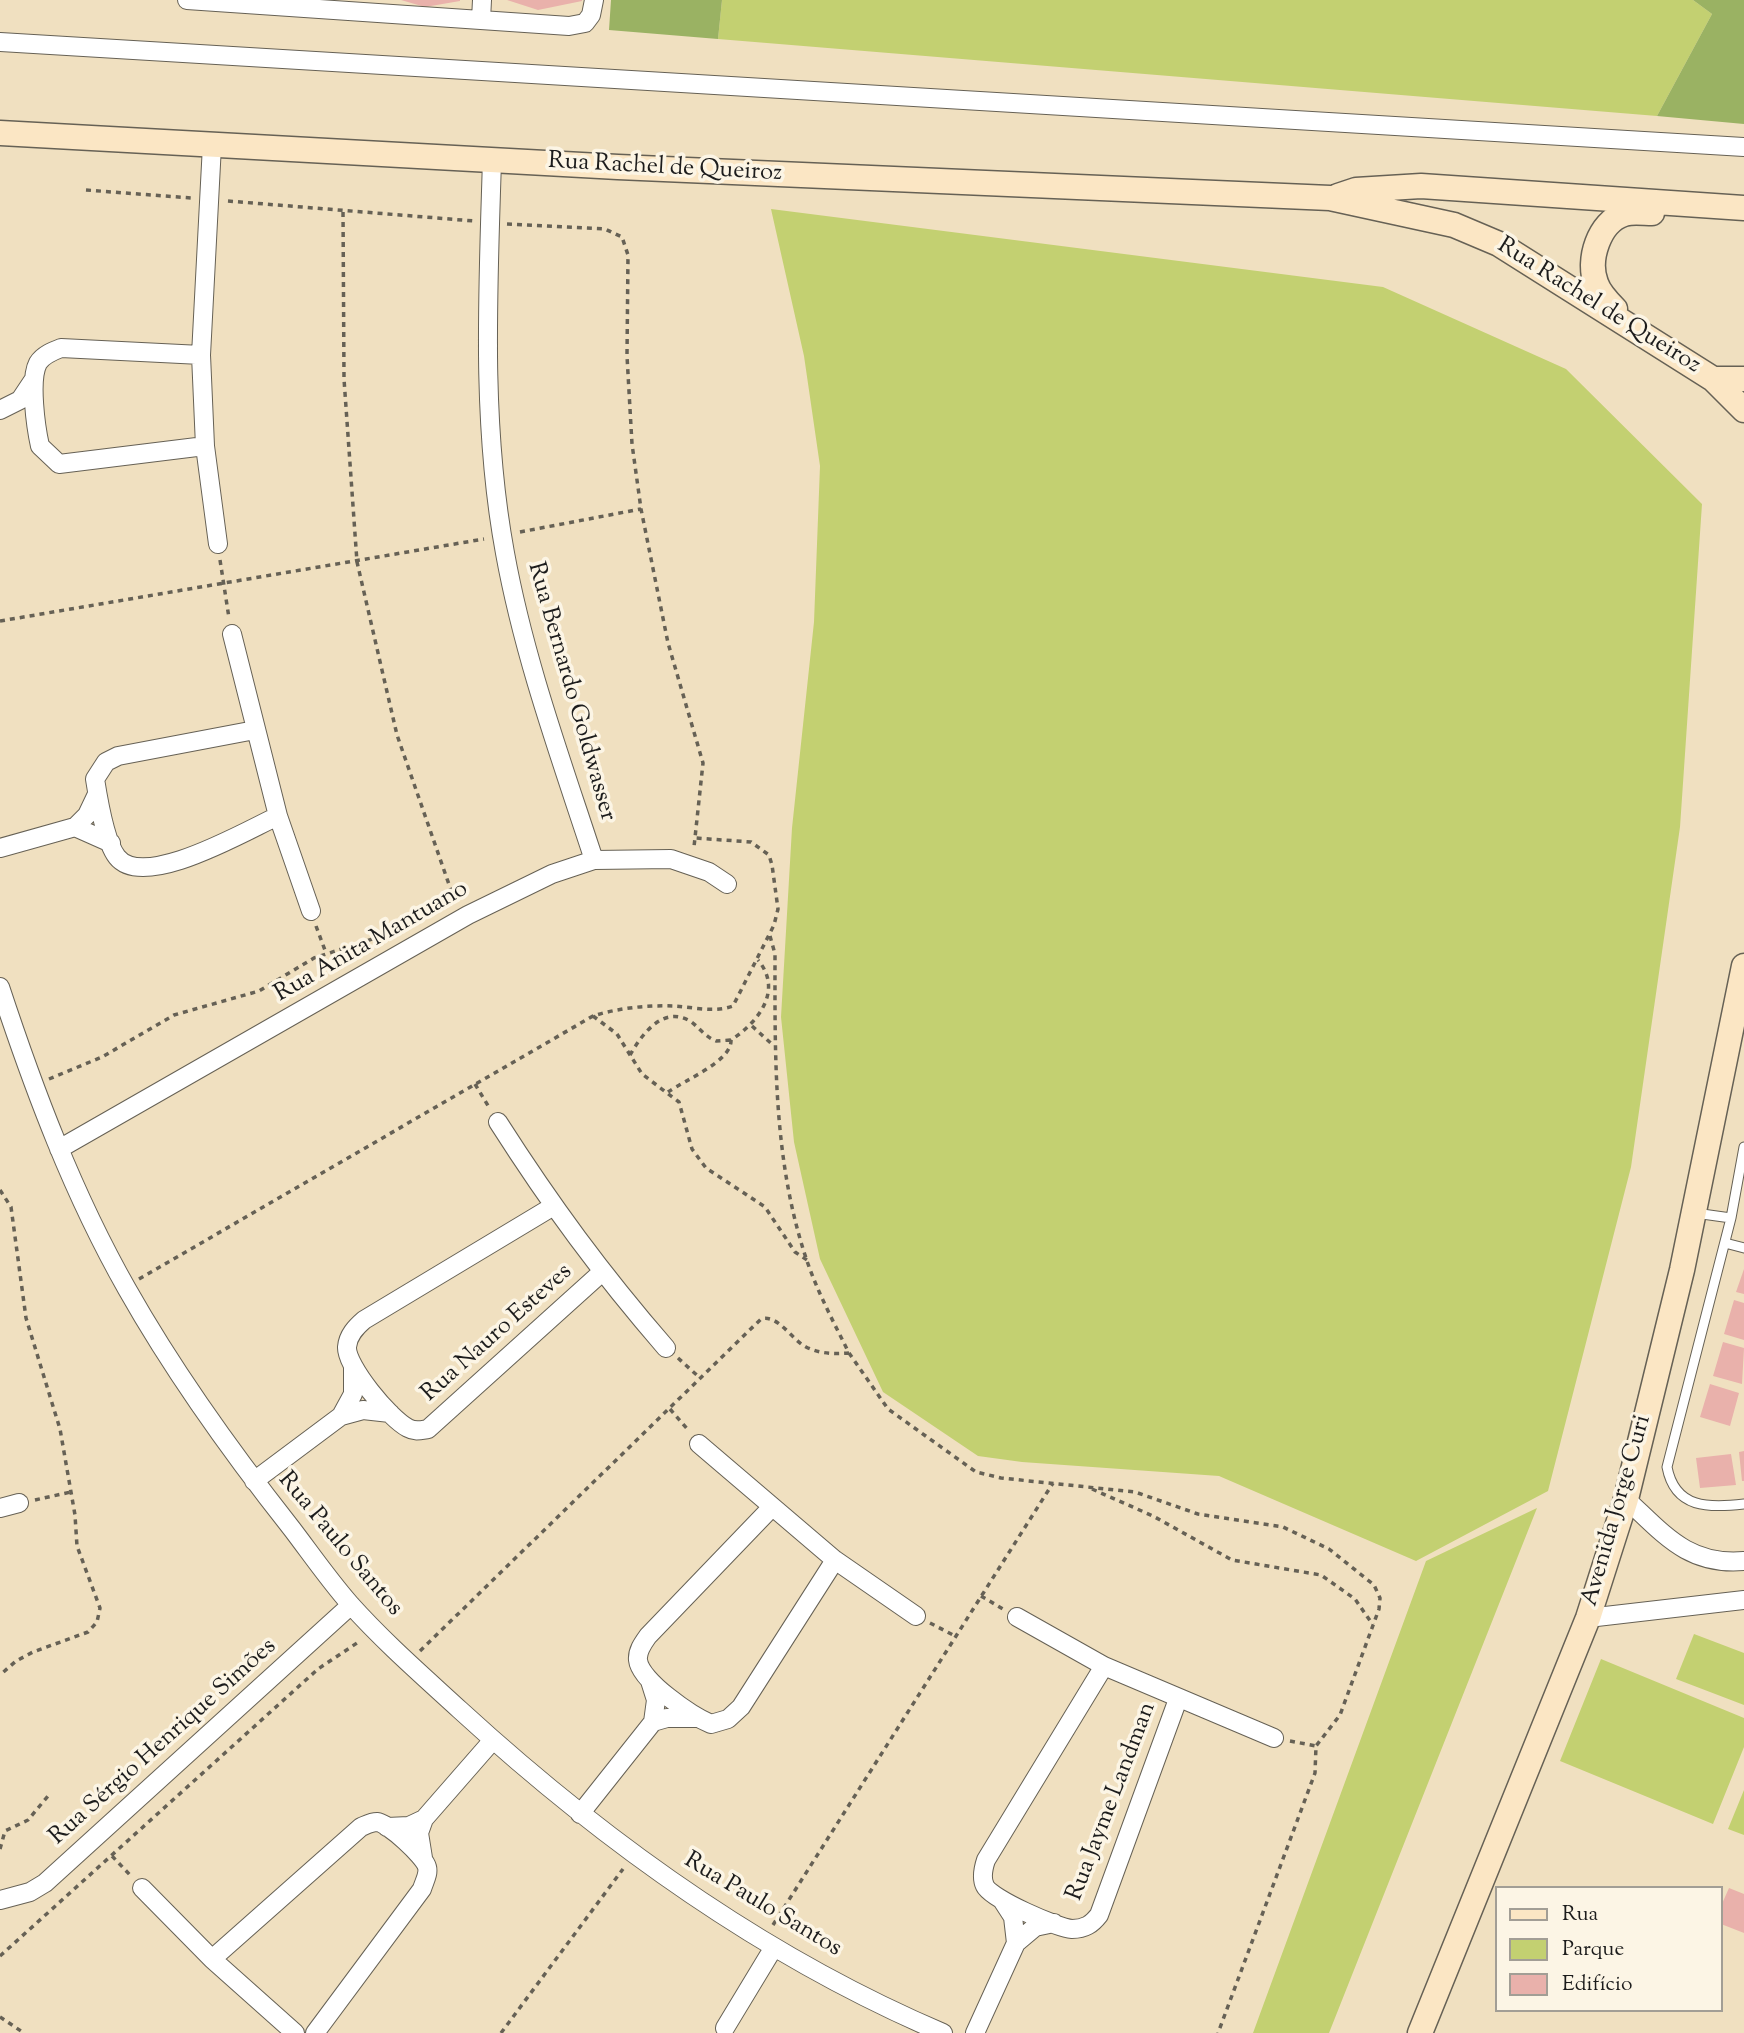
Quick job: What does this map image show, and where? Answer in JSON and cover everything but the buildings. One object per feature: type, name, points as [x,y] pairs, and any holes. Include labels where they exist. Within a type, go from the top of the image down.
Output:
[{"type":"street","points":[[187,0],[370,6],[481,20],[578,26],[591,15],[594,0]]},
{"type":"street","points":[[481,20],[482,0]]},
{"type":"street","points":[[0,42],[1744,147]]},
{"type":"street","name":"Rua Rachel de Queiroz","points":[[0,133],[492,160],[1331,198],[1454,225],[1499,244],[1713,379],[1744,379]]},
{"type":"street","points":[[212,145],[201,355],[205,446],[218,544]]},
{"type":"street","name":"Rua Bernardo Goldwasser","points":[[492,160],[487,391],[502,536],[542,700],[594,860]]},
{"type":"street","name":"Rua Rachel de Queiroz","points":[[1331,198],[1356,190],[1421,186],[1744,208]]},
{"type":"street","points":[[1627,323],[1602,295],[1594,281],[1593,258],[1597,241],[1606,227],[1624,214],[1659,213],[1673,202]]},
{"type":"street","points":[[201,355],[61,348],[48,353],[38,363],[34,379],[40,446],[59,464],[205,446]]},
{"type":"street","points":[[0,411],[20,400],[34,379]]},
{"type":"street","points":[[1713,379],[1744,410]]},
{"type":"street","points":[[0,411],[23,418],[37,431]]},
{"type":"street","points":[[232,634],[278,816],[311,911]]},
{"type":"street","points":[[255,730],[118,756],[99,770],[95,779],[97,794],[117,857],[126,864],[153,868],[187,858],[278,816]]},
{"type":"street","points":[[0,848],[75,827],[87,815],[97,794]]},
{"type":"street","points":[[75,827],[111,843]]},
{"type":"street","name":"Rua Anita Mantuano","points":[[59,1149],[512,891],[594,860],[671,859],[692,864],[727,884]]},
{"type":"street","name":"Avenida Jorge Curi","points":[[1420,2033],[1588,1618],[1626,1499],[1694,1213],[1744,966]]},
{"type":"street","name":"Rua Paulo Santos","points":[[0,987],[33,1086],[59,1149],[125,1287],[184,1382],[254,1481],[351,1605],[493,1740],[580,1814],[634,1854],[769,1944],[908,2018],[943,2033]]},
{"type":"street","points":[[498,1122],[552,1207],[601,1273],[666,1348]]},
{"type":"street","points":[[341,1416],[353,1394],[353,1367],[347,1346],[355,1328],[364,1320],[552,1207]]},
{"type":"street","name":"Rua Nauro Esteves","points":[[353,1367],[390,1413],[410,1429],[428,1429],[601,1273]]},
{"type":"street","name":"Rua Nauro Esteves","points":[[254,1481],[341,1416],[363,1410],[390,1413]]},
{"type":"street","points":[[699,1444],[835,1560],[916,1616]]},
{"type":"street","points":[[1626,1499],[1684,1551],[1710,1561],[1744,1561]]},
{"type":"street","points":[[0,1508],[19,1503]]},
{"type":"street","points":[[772,1507],[648,1636],[638,1659],[640,1669],[650,1681],[699,1718],[711,1724],[720,1723],[741,1707],[835,1560]]},
{"type":"street","points":[[1588,1618],[1744,1601]]},
{"type":"street","name":"Rua Sérgio Henrique Simões","points":[[0,1900],[30,1892],[45,1883],[351,1605]]},
{"type":"street","points":[[1017,1617],[1104,1666],[1274,1738]]},
{"type":"street","points":[[975,2033],[1016,1943],[1013,1917],[1002,1900],[984,1884],[986,1860],[1104,1666]]},
{"type":"street","points":[[580,1814],[653,1722],[656,1700],[650,1681]]},
{"type":"street","name":"Rua Jayme Landman","points":[[1002,1900],[1073,1929],[1084,1927],[1100,1914],[1178,1699]]},
{"type":"street","points":[[653,1722],[667,1718],[699,1718]]},
{"type":"street","points":[[316,2033],[422,1889],[428,1872],[419,1833],[424,1819],[493,1740]]},
{"type":"street","points":[[387,1827],[409,1826],[424,1819]]},
{"type":"street","points":[[212,1959],[361,1827],[377,1822],[387,1827],[423,1858]]},
{"type":"street","points":[[142,1888],[212,1959],[295,2033]]},
{"type":"street","name":"Rua Jayme Landman","points":[[1016,1943],[1035,1927],[1054,1923]]},
{"type":"street","points":[[723,2031],[769,1944]]},
{"type":"lane","points":[[1744,1147],[1731,1218],[1667,1467],[1679,1495],[1698,1505],[1714,1507],[1744,1504]]},
{"type":"lane","points":[[1694,1213],[1731,1218]]},
{"type":"lane","points":[[1724,1243],[1744,1248]]},
{"type":"path","points":[[86,190],[490,223],[605,229],[622,237],[628,255],[627,356],[632,444],[641,509],[668,643],[703,763],[692,864]]},
{"type":"path","points":[[33,1086],[102,1057],[174,1015],[259,991],[326,953],[394,932],[453,896],[397,735],[357,562],[344,379],[343,209]]},
{"type":"path","points":[[0,621],[357,562],[641,509]]},
{"type":"path","points":[[222,572],[227,606]]},
{"type":"path","points":[[125,1287],[593,1016],[615,1009],[671,1006],[725,1009],[738,999],[770,936],[778,909],[769,855],[751,842],[695,838]]},
{"type":"path","points":[[770,936],[775,954],[775,1046],[784,1161],[807,1260],[849,1353],[888,1409],[975,1472],[1135,1492],[1198,1514],[1272,1525],[1302,1535],[1329,1549],[1374,1585],[1380,1598],[1373,1626],[1340,1715],[1316,1746],[1315,1773],[1218,2033]]},
{"type":"path","points":[[322,940],[326,953]]},
{"type":"path","points":[[630,1055],[644,1031],[667,1019],[689,1020],[716,1041],[731,1040],[752,1026],[764,1011],[767,995],[767,974],[758,960]]},
{"type":"path","points":[[593,1016],[617,1034],[642,1074],[679,1102],[692,1149],[705,1168],[765,1207],[795,1252],[807,1260]]},
{"type":"path","points":[[752,1026],[775,1046]]},
{"type":"path","points":[[668,1092],[725,1058],[732,1047],[731,1040]]},
{"type":"path","points":[[475,1084],[482,1095]]},
{"type":"path","points":[[0,1190],[11,1207],[26,1318],[60,1429],[77,1546],[100,1608],[97,1622],[88,1632],[46,1646],[16,1661],[0,1675]]},
{"type":"path","points":[[408,1662],[764,1318],[774,1320],[809,1348],[829,1354],[849,1353]]},
{"type":"path","points":[[689,1368],[700,1378]]},
{"type":"path","points":[[670,1409],[677,1418]]},
{"type":"path","points":[[769,1944],[1052,1483]]},
{"type":"path","points":[[1087,1487],[1153,1516],[1232,1560],[1321,1575],[1355,1599],[1373,1626]]},
{"type":"path","points":[[19,1503],[71,1492]]},
{"type":"path","points":[[981,1596],[991,1601]]},
{"type":"path","points":[[0,1956],[318,1669],[356,1645],[373,1628]]},
{"type":"path","points":[[945,1631],[957,1637]]},
{"type":"path","points":[[1300,1743],[1316,1746]]},
{"type":"path","name":"Rua Sérgio Henrique Simões","points":[[0,1849],[2,1831],[28,1820],[48,1796]]},
{"type":"path","points":[[501,2033],[634,1854]]},
{"type":"path","points":[[111,1855],[120,1865]]},
{"type":"path","points":[[0,2017],[24,2033]]},
{"type":"green space","points":[[611,0],[722,0],[718,39],[609,30]]},
{"type":"green space","points":[[722,0],[1693,0],[1712,14],[1657,116],[718,39]]},
{"type":"green space","points":[[1693,0],[1744,0],[1744,124],[1657,116],[1712,14]]},
{"type":"green space","points":[[771,209],[1383,287],[1566,369],[1702,504],[1680,827],[1631,1167],[1548,1491],[1416,1561],[1219,1476],[1022,1462],[978,1456],[883,1392],[820,1259],[794,1142],[781,1017],[792,828],[814,622],[820,466],[804,356]]},
{"type":"green space","points":[[1537,1508],[1329,2033],[1253,2033],[1426,1561]]},
{"type":"green space","points":[[1694,1634],[1744,1653],[1744,1705],[1676,1679]]},
{"type":"green space","points":[[1601,1659],[1744,1718],[1744,1747],[1713,1824],[1560,1761]]},
{"type":"green space","points":[[1744,1790],[1744,1835],[1728,1829]]}]
